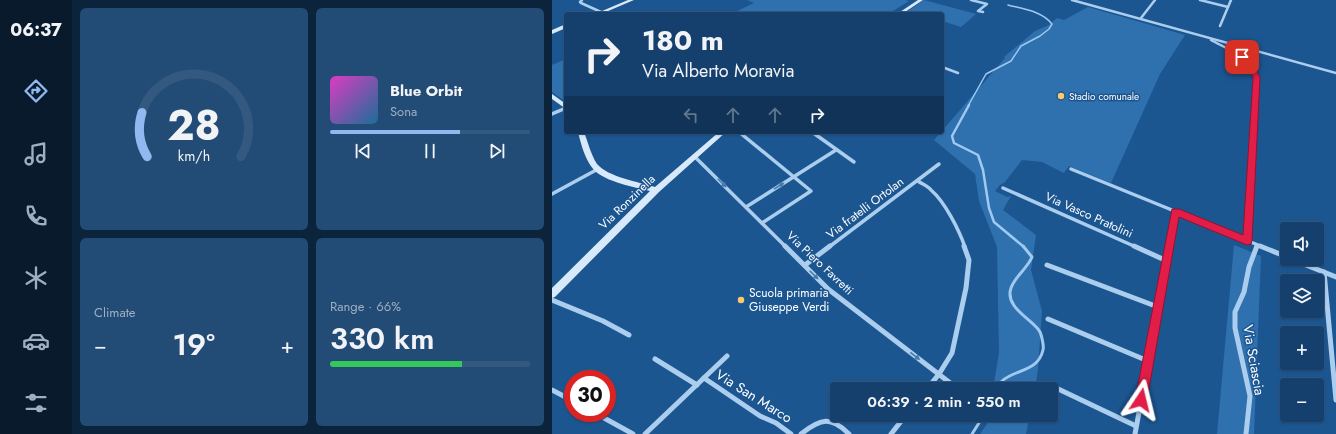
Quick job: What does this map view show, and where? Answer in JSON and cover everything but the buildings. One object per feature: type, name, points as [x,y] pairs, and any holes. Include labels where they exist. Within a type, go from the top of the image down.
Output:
[{"type":"street","points":[[582,0],[580,2],[581,3],[597,12]]},
{"type":"street","points":[[602,12],[632,0]]},
{"type":"street","points":[[902,12],[921,0]]},
{"type":"street","points":[[971,0],[987,4],[978,11],[983,12]]},
{"type":"street","points":[[1072,0],[1141,18],[1196,35],[1220,44],[1242,57],[1252,66],[1256,78],[1247,241]]},
{"type":"street","points":[[1141,18],[1155,0]]},
{"type":"street","points":[[1200,0],[1228,7]]},
{"type":"street","points":[[1220,26],[1231,0]]},
{"type":"street","points":[[552,32],[564,27]]},
{"type":"street","points":[[1196,35],[1336,73]]},
{"type":"street","points":[[944,68],[958,73]]},
{"type":"street","points":[[552,96],[564,105]]},
{"type":"street","points":[[552,114],[564,108]]},
{"type":"street","points":[[582,134],[585,145],[598,169],[610,176],[656,190]]},
{"type":"street","name":"Via Ronzinella","points":[[552,294],[656,190],[721,134]]},
{"type":"street","points":[[741,134],[811,191],[762,223]]},
{"type":"street","points":[[815,134],[854,162]]},
{"type":"street","points":[[746,207],[836,150]]},
{"type":"street","name":"Via Piero Favretti","points":[[694,156],[828,289],[949,382]]},
{"type":"street","name":"Via fratelli Ortolan","points":[[804,265],[939,164]]},
{"type":"street","points":[[552,194],[598,169]]},
{"type":"street","points":[[1070,169],[1280,254]]},
{"type":"street","name":"Via fratelli Ortolan","points":[[918,181],[931,189],[942,202],[962,239],[969,260],[966,288],[952,353],[932,382]]},
{"type":"street","name":"Via Vasco Pratolini","points":[[1003,188],[1166,261]]},
{"type":"street","points":[[1135,434],[1176,211]]},
{"type":"street","name":"Via Sciascia","points":[[1246,434],[1250,396],[1234,328],[1235,312],[1244,292],[1249,267],[1257,245]]},
{"type":"street","points":[[1047,265],[1158,307]]},
{"type":"street","points":[[1309,266],[1336,277]]},
{"type":"street","points":[[1324,272],[1336,400]]},
{"type":"street","points":[[552,300],[603,321],[629,335]]},
{"type":"street","points":[[1048,319],[1148,361]]},
{"type":"street","name":"Via San Marco","points":[[645,434],[727,356]]},
{"type":"street","name":"Via San Marco","points":[[655,359],[697,385]]},
{"type":"street","name":"Via San Marco","points":[[704,378],[760,416],[776,423],[791,434]]},
{"type":"street","points":[[1058,389],[1136,426]]},
{"type":"street","points":[[552,390],[564,396]]},
{"type":"street","name":"Via San Marco","points":[[802,434],[809,428],[826,421],[835,422],[849,434]]},
{"type":"street","points":[[611,422],[633,434]]},
{"type":"street","points":[[891,434],[900,422]]},
{"type":"shaded area","points":[[747,0],[909,1],[891,12],[735,12],[754,3]]},
{"type":"shaded area","points":[[924,0],[976,14],[961,27],[944,22],[944,12],[908,11]]},
{"type":"shaded area","name":"Stadio comunale","points":[[1088,7],[1185,35],[1160,74],[1111,183],[1069,166],[1064,173],[1042,162],[1022,160],[1005,182],[995,191],[1007,197],[1011,196],[1003,210],[1036,235],[1031,270],[1042,311],[1036,382],[994,382],[999,353],[997,247],[979,201],[975,174],[934,140],[939,134],[944,134],[944,128],[1005,58],[1004,57],[1035,31],[1049,25],[1057,18],[1064,20]]},
{"type":"shaded area","points":[[564,60],[564,101],[552,92],[552,65]]},
{"type":"shaded area","points":[[1234,245],[1261,256],[1254,434],[1217,434]]},
{"type":"shaded area","points":[[987,422],[1029,422],[1026,434],[980,434]]},
{"type":"waterway","points":[[968,106],[986,74],[1011,61],[1021,46],[1040,36],[1049,29],[1052,24],[1038,13],[1008,5]]},
{"type":"waterway","points":[[969,105],[952,136],[954,143],[978,155],[983,170],[989,208],[994,222],[1023,247]]},
{"type":"waterway","points":[[1001,382],[1007,377],[1031,366],[1040,357],[1043,350],[1043,341],[1040,332],[1037,327],[1016,308],[1010,295],[1013,284],[1032,257],[1023,247]]},
{"type":"waterway","points":[[972,434],[980,422]]},
{"type":"place","name":"Stadio comunale","points":[[1061,96]]},
{"type":"place","name":"Scuola primaria Giuseppe Verdi","points":[[741,300]]},
{"type":"route","points":[[1141,400],[1176,211],[1247,241],[1256,78],[1252,66],[1242,57]]}]
